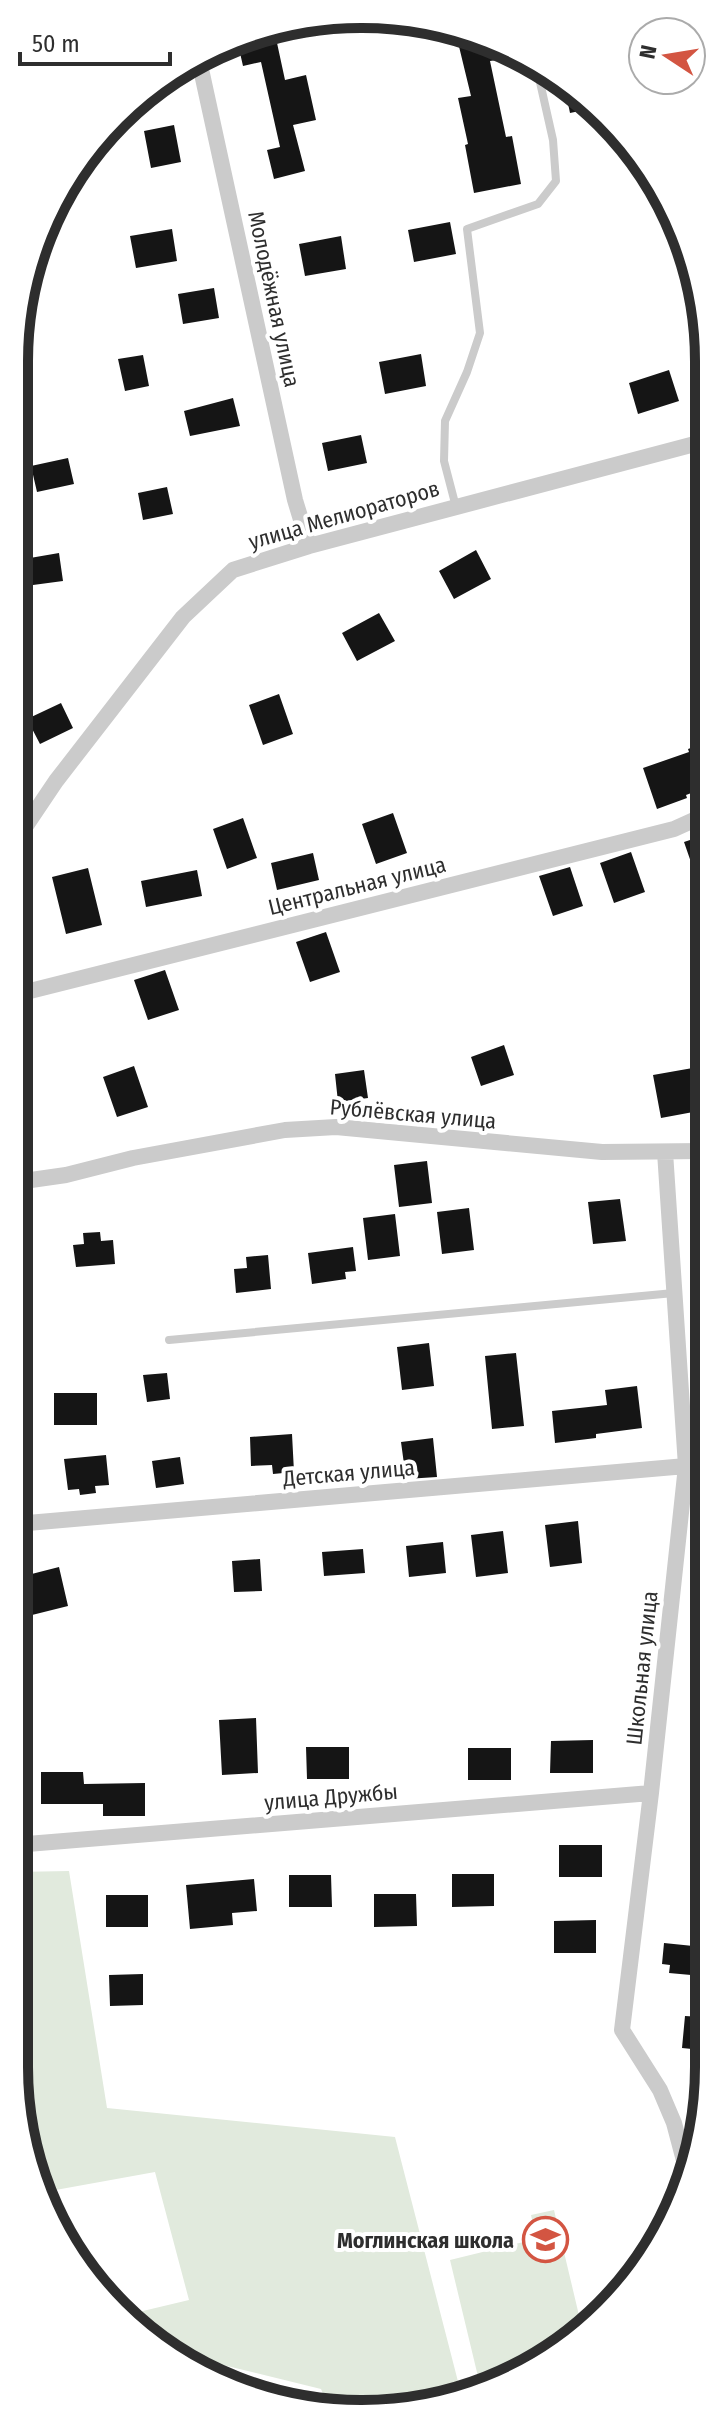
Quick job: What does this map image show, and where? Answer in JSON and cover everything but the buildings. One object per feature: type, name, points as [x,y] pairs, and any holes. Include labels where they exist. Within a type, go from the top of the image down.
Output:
[{"type":"street","name":"Молодёжная улица","points":[[201,69],[295,500],[309,546]]},
{"type":"street","name":"улица Мелиораторов","points":[[28,823],[56,781],[183,617],[233,570],[309,546],[695,444]]},
{"type":"street","name":"Центральная улица","points":[[28,991],[674,829],[695,820]]},
{"type":"street","name":"Рублёвская улица","points":[[28,1180],[285,1130],[336,1127],[602,1152],[695,1151]]},
{"type":"street","name":"Школьная улица","points":[[665,1152],[686,1466],[622,2030],[660,2090],[674,2123],[683,2156]]},
{"type":"street","name":"Детская улица","points":[[28,1523],[686,1466]]},
{"type":"street","name":"улица Дружбы","points":[[28,1844],[651,1793]]},
{"type":"lane","points":[[456,507],[444,461],[445,421],[480,333],[467,229],[538,204],[556,181],[553,140],[539,80]]},
{"type":"lane","points":[[169,1340],[674,1293]]},
{"type":"shaded area","points":[[69,1871],[107,2108],[395,2137],[459,2385],[405,2397],[362,2400],[325,2398],[321,2389],[223,2365],[214,2366],[176,2344],[137,2312],[189,2300],[155,2172],[52,2191],[39,2153],[31,2110],[28,2066],[28,1872]]},
{"type":"shaded area","points":[[554,2210],[580,2318],[547,2344],[509,2366],[479,2379],[450,2260],[536,2239],[531,2215]]},
{"type":"place","name":"Моглинская школа","points":[[545,2240]]}]
